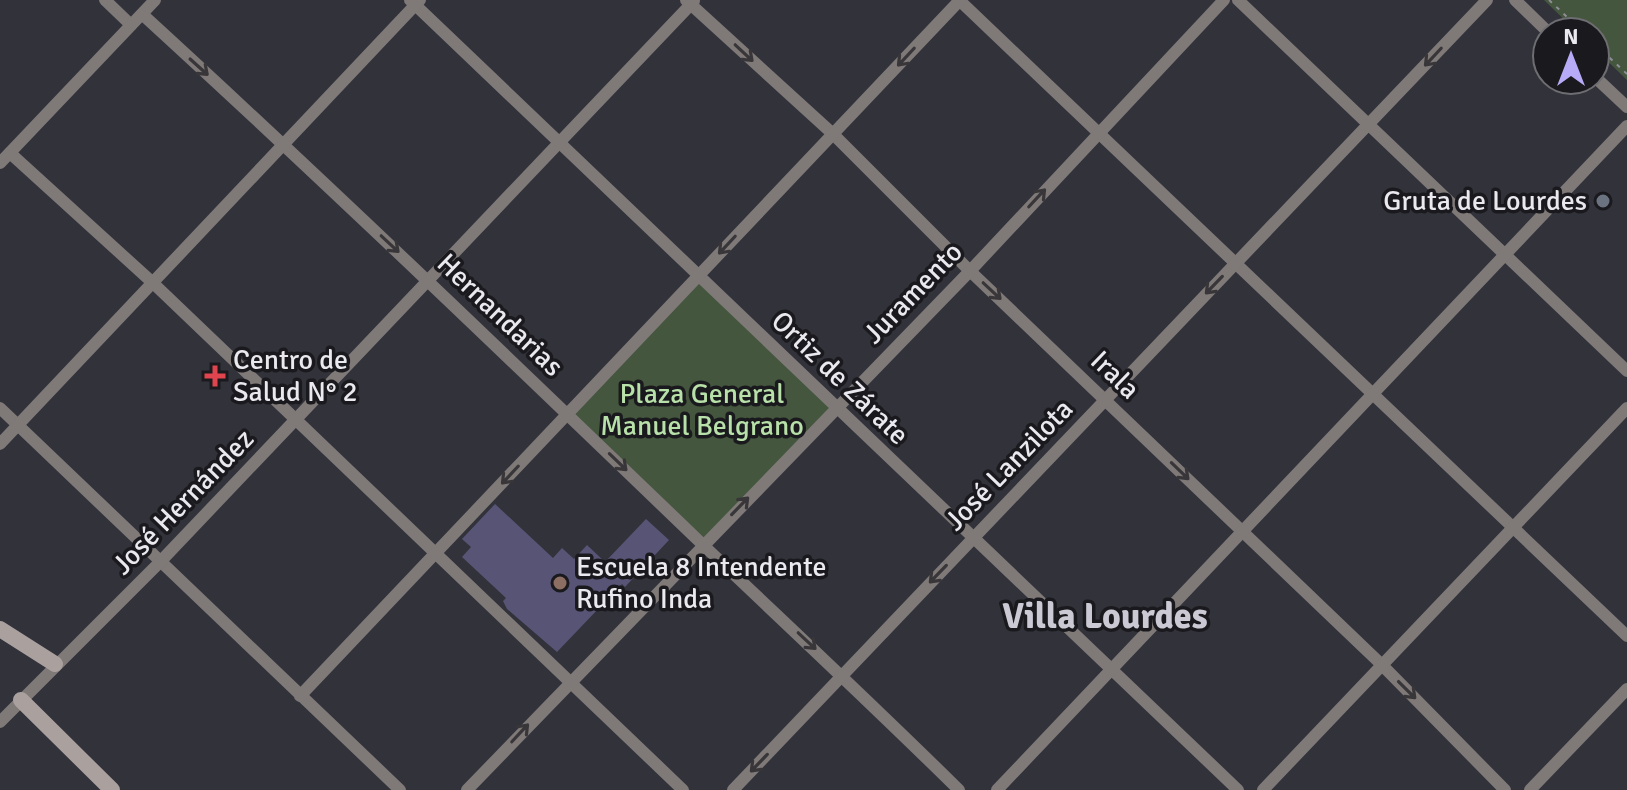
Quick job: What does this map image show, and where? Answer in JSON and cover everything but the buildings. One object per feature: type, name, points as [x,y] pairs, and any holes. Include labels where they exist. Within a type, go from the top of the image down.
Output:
[{"type":"street","points":[[105,0],[131,25]]},
{"type":"street","points":[[0,163],[155,0]]},
{"type":"street","points":[[300,696],[959,0],[1627,636]]},
{"type":"street","name":"Juramento","points":[[467,790],[835,406],[970,271],[1224,0]]},
{"type":"street","points":[[1238,0],[1627,371]]},
{"type":"street","name":"José Lanzilota","points":[[733,790],[1487,0]]},
{"type":"street","points":[[1515,0],[1532,16]]},
{"type":"street","name":"Irala","points":[[691,1],[833,134],[970,271],[1382,665],[1505,790]]},
{"type":"street","name":"José Hernández","points":[[0,722],[160,562],[691,1]]},
{"type":"street","points":[[0,444],[415,2]]},
{"type":"street","name":"Ortiz de Zárate","points":[[415,2],[1110,671],[1238,790]]},
{"type":"street","name":"Hernandarias","points":[[142,14],[284,144],[703,545],[843,674],[959,790]]},
{"type":"street","points":[[1611,92],[1627,107]]},
{"type":"street","points":[[997,790],[1627,126]]},
{"type":"street","points":[[10,153],[153,283],[683,790]]},
{"type":"street","points":[[0,408],[400,790]]},
{"type":"street","points":[[1263,790],[1627,408]]},
{"type":"street","points":[[0,629],[55,664]]},
{"type":"street","points":[[1530,790],[1627,689]]},
{"type":"street","points":[[21,700],[112,790]]},
{"type":"path","points":[[1549,0],[1566,16]]},
{"type":"path","points":[[1611,59],[1627,74]]},
{"type":"green space","points":[[1544,0],[1627,0],[1627,80],[1611,64],[1611,16],[1560,16]]},
{"type":"green space","name":"Plaza General Manuel Belgrano","points":[[699,275],[835,406],[703,545],[568,413]]},
{"type":"place","name":"Gruta de Lourdes","points":[[1603,201]]},
{"type":"place","name":"Centro de Salud N° 2","points":[[215,376]]},
{"type":"place","name":"Escuela 8 Intendente Rufino Inda","points":[[560,583]]},
{"type":"district","name":"Villa Lourdes","points":[[1105,616]]}]
